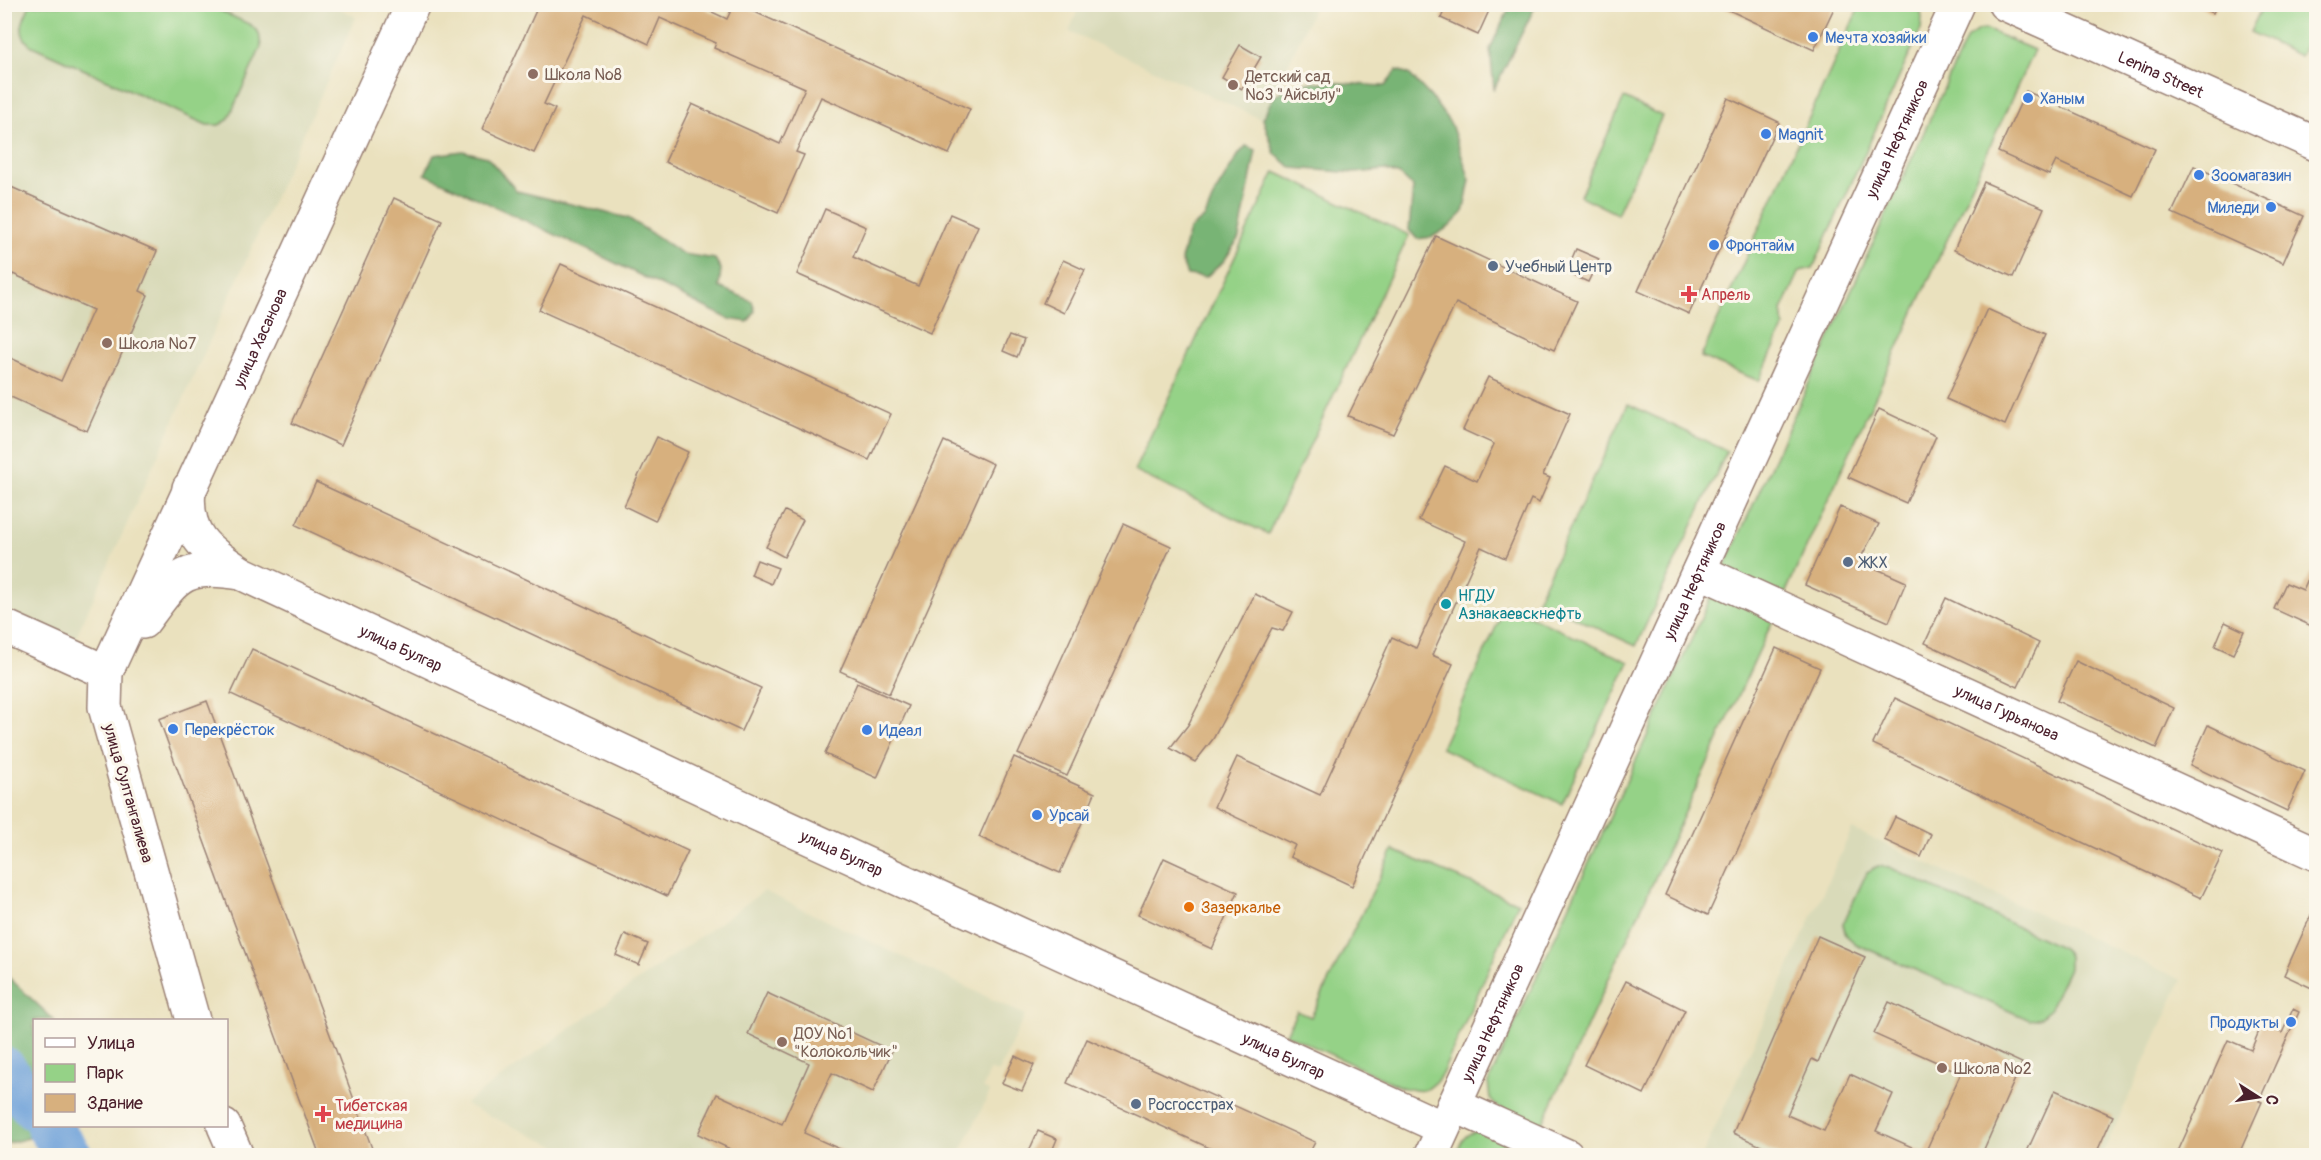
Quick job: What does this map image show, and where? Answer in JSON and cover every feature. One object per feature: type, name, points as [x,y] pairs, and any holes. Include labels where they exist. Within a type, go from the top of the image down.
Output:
[{"type":"street","name":"улица Хасанова","points":[[106,672],[412,4]]},
{"type":"street","name":"улица Нефтяников","points":[[1443,1129],[1958,4]]},
{"type":"street","name":"Lenina Street","points":[[2005,4],[2316,144]]},
{"type":"street","name":"улица Булгар","points":[[189,488],[189,519],[196,538],[208,550],[241,573],[744,808],[1443,1129],[1567,1155]]},
{"type":"street","name":"улица Булгар","points":[[106,672],[170,586],[179,578],[191,572],[207,569],[241,573]]},
{"type":"street","name":"улица Гурьянова","points":[[1699,571],[2316,854]]},
{"type":"street","points":[[4,626],[106,672]]},
{"type":"street","name":"улица Султангалиева","points":[[106,672],[105,707],[193,1019]]},
{"type":"street","points":[[225,1127],[237,1155]]},
{"type":"shaded area","name":"Школа №7","points":[[331,4],[356,17],[74,641],[5,609],[5,5]]},
{"type":"shaded area","name":"Детский сад №3 \"Айсылу\"","points":[[1080,5],[1315,5],[1263,120],[1069,31]]},
{"type":"shaded area","name":"Школа №2","points":[[1852,829],[2182,980],[2102,1155],[1702,1156]]},
{"type":"shaded area","name":"ДОУ №1 \"Колокольчик\"","points":[[764,891],[1025,1015],[998,1073],[990,1070],[983,1088],[990,1092],[959,1155],[575,1155],[464,1104]]},
{"type":"green space","points":[[1511,4],[1536,5],[1494,89],[1490,49]]},
{"type":"green space","points":[[30,5],[208,5],[251,25],[259,33],[261,47],[228,120],[219,125],[207,125],[30,45],[23,35],[22,26]]},
{"type":"green space","points":[[1860,5],[1920,5],[1921,29],[1813,268],[1800,271],[1782,310],[1784,326],[1759,381],[1701,357]]},
{"type":"green space","points":[[2263,5],[2316,5],[2316,21],[2300,56],[2250,32]]},
{"type":"green space","points":[[1985,29],[2034,50],[1541,1127],[1495,1105],[1490,1098],[1488,1083],[1967,38],[1978,30]]},
{"type":"green space","points":[[1397,70],[1409,74],[1431,97],[1451,124],[1470,180],[1463,213],[1449,227],[1432,237],[1417,239],[1409,230],[1413,187],[1400,175],[1385,170],[1355,173],[1292,168],[1275,154],[1263,119],[1275,96],[1289,88],[1315,82],[1385,86]]},
{"type":"green space","points":[[1624,98],[1662,116],[1617,214],[1580,196]]},
{"type":"green space","points":[[1246,146],[1256,150],[1239,238],[1224,261],[1206,277],[1187,275],[1181,260],[1189,230],[1205,217],[1215,193]]},
{"type":"green space","points":[[463,151],[487,157],[517,191],[628,218],[683,254],[715,259],[721,269],[719,287],[752,301],[755,311],[748,322],[729,319],[425,174],[434,155]]},
{"type":"green space","points":[[1275,172],[1409,235],[1268,534],[1134,471]]},
{"type":"green space","points":[[1628,404],[1727,451],[1636,646],[1537,600]]},
{"type":"green space","points":[[1506,605],[1629,662],[1562,804],[1441,748]]},
{"type":"green space","points":[[1393,850],[1518,903],[1442,1074],[1433,1085],[1420,1091],[1401,1087],[1286,1034],[1297,1011],[1311,1017]]},
{"type":"green space","points":[[1878,866],[1889,867],[2063,948],[2069,956],[2069,968],[2049,1010],[2041,1017],[2030,1020],[1856,944],[1846,935],[1843,924],[1867,872]]},
{"type":"green space","points":[[4,973],[53,1019],[33,1019],[33,1127],[73,1127],[5,1144]]},
{"type":"green space","points":[[1479,1130],[1542,1156],[1455,1156],[1466,1136]]},
{"type":"building","points":[[539,4],[695,4],[727,19],[734,4],[737,4],[970,109],[949,154],[821,97],[796,152],[804,155],[778,213],[665,162],[692,104],[780,144],[805,88],[714,48],[716,43],[660,18],[649,44],[586,15],[544,104],[555,109],[534,153],[482,129]]},
{"type":"building","points":[[1447,4],[1492,4],[1478,35],[1441,18]]},
{"type":"building","points":[[1716,4],[1836,4],[1814,50]]},
{"type":"building","points":[[2194,4],[2217,4],[2213,13]]},
{"type":"building","points":[[1240,45],[1261,57],[1242,89],[1222,77]]},
{"type":"building","points":[[2026,91],[2155,149],[2133,196],[2056,161],[2049,175],[1998,152]]},
{"type":"building","points":[[1728,98],[1779,122],[1689,314],[1638,291]]},
{"type":"building","points":[[2194,166],[2304,216],[2283,263],[2172,213]]},
{"type":"building","points":[[1984,182],[2044,208],[2013,277],[1954,250]]},
{"type":"building","points":[[11,187],[157,251],[140,291],[148,295],[87,431],[4,394],[4,355],[61,381],[93,310],[13,274],[4,292],[4,201]]},
{"type":"building","points":[[394,198],[442,220],[341,445],[292,423]]},
{"type":"building","points":[[825,209],[866,227],[853,257],[918,286],[950,214],[978,226],[930,333],[797,274]]},
{"type":"building","points":[[1436,236],[1577,301],[1554,350],[1456,303],[1393,434],[1348,416]]},
{"type":"building","points":[[1576,249],[1599,259],[1588,282],[1566,272]]},
{"type":"building","points":[[1063,260],[1085,270],[1064,313],[1043,303]]},
{"type":"building","points":[[561,264],[891,414],[869,460],[539,310]]},
{"type":"building","points":[[1987,309],[2045,335],[2005,425],[1946,399]]},
{"type":"building","points":[[1010,335],[1024,340],[1017,357],[1003,351]]},
{"type":"building","name":"НГДУ Азнакаевскнефть","points":[[1488,377],[1570,414],[1543,475],[1550,478],[1539,503],[1531,499],[1505,558],[1481,547],[1432,655],[1453,664],[1352,886],[1290,857],[1295,845],[1214,807],[1237,757],[1320,795],[1392,637],[1416,648],[1465,541],[1419,520],[1445,466],[1477,481],[1494,444],[1463,430]]},
{"type":"building","points":[[1879,409],[1936,436],[1906,503],[1848,477]]},
{"type":"building","points":[[657,437],[688,452],[655,521],[624,506]]},
{"type":"building","points":[[944,441],[993,464],[889,694],[840,671]]},
{"type":"building","points":[[316,482],[761,688],[741,731],[296,525]]},
{"type":"building","points":[[1840,507],[1879,524],[1859,561],[1906,582],[1889,622],[1805,585]]},
{"type":"building","points":[[785,511],[803,520],[784,557],[766,547]]},
{"type":"building","points":[[1123,524],[1171,546],[1067,776],[1018,754]]},
{"type":"building","points":[[757,560],[778,568],[771,584],[751,575]]},
{"type":"building","points":[[2316,561],[2316,628],[2274,609],[2286,583],[2303,590]]},
{"type":"building","points":[[1255,594],[1293,612],[1283,631],[1272,628],[1213,739],[1195,762],[1170,748],[1188,725]]},
{"type":"building","points":[[1946,598],[2039,643],[2018,687],[1925,643]]},
{"type":"building","points":[[2225,622],[2244,631],[2233,654],[2215,646]]},
{"type":"building","points":[[1776,648],[1820,668],[1708,915],[1665,895]]},
{"type":"building","points":[[252,649],[688,851],[667,896],[231,694]]},
{"type":"building","points":[[2076,661],[2174,708],[2156,748],[2057,701]]},
{"type":"building","name":"Идеал","points":[[857,683],[909,706],[877,778],[825,754]]},
{"type":"building","points":[[1895,698],[2223,853],[2201,898],[1873,744]]},
{"type":"building","points":[[207,701],[373,1151],[362,1156],[320,1156],[159,719]]},
{"type":"building","points":[[2208,725],[2305,771],[2287,811],[2190,765]]},
{"type":"building","name":"Урсай","points":[[1014,757],[1095,793],[1060,873],[979,837]]},
{"type":"building","points":[[1895,817],[1931,834],[1921,857],[1884,840]]},
{"type":"building","points":[[1164,858],[1238,892],[1212,949],[1138,915]]},
{"type":"building","points":[[2316,904],[2316,990],[2284,975]]},
{"type":"building","points":[[625,934],[648,944],[639,965],[616,955]]},
{"type":"building","points":[[1818,936],[1865,957],[1818,1062],[1812,1059],[1787,1115],[1824,1131],[1850,1074],[1893,1094],[1876,1131],[1925,1153],[1961,1073],[1874,1034],[1889,1002],[2022,1063],[1981,1156],[1782,1156],[1733,1133]]},
{"type":"building","points":[[1626,981],[1685,1010],[1644,1094],[1584,1065]]},
{"type":"building","points":[[767,993],[892,1051],[873,1092],[832,1073],[804,1133],[844,1151],[842,1156],[745,1156],[698,1134],[717,1094],[782,1124],[809,1063],[748,1034]]},
{"type":"building","points":[[2293,1009],[2299,1012],[2259,1101],[2262,1102],[2238,1156],[2176,1156],[2228,1040],[2251,1050],[2262,1024],[2282,1033]]},
{"type":"building","points":[[1087,1039],[1315,1142],[1308,1156],[1227,1156],[1067,1083]]},
{"type":"building","points":[[1015,1056],[1034,1065],[1022,1091],[1002,1083]]},
{"type":"building","points":[[2055,1090],[2113,1116],[2095,1156],[2025,1156]]},
{"type":"building","points":[[1038,1131],[1057,1139],[1050,1156],[1039,1156],[1029,1151]]},
{"type":"waterway","points":[[4,1069],[33,1107]]},
{"type":"waterway","points":[[49,1127],[70,1156]]},
{"type":"place","name":"Мечта хозяйки","points":[[1813,37]]},
{"type":"place","name":"Школа №8","points":[[533,74]]},
{"type":"place","name":"Детский сад №3 \"Айсылу\"","points":[[1233,85]]},
{"type":"place","name":"Ханым","points":[[2028,98]]},
{"type":"place","name":"Magnit","points":[[1766,134]]},
{"type":"place","name":"Зоомагазин","points":[[2199,175]]},
{"type":"place","name":"Миледи","points":[[2271,207]]},
{"type":"place","name":"Фронтайм","points":[[1714,245]]},
{"type":"place","name":"Учебный Центр","points":[[1493,266]]},
{"type":"place","name":"Апрель","points":[[1689,294]]},
{"type":"place","name":"Школа №7","points":[[107,343]]},
{"type":"place","name":"ЖКХ","points":[[1848,562]]},
{"type":"place","name":"НГДУ Азнакаевскнефть","points":[[1446,604]]},
{"type":"place","name":"Перекрёсток","points":[[173,729]]},
{"type":"place","name":"Идеал","points":[[867,730]]},
{"type":"place","name":"Урсай","points":[[1037,815]]},
{"type":"place","name":"Зазеркалье","points":[[1189,907]]},
{"type":"place","name":"Продукты","points":[[2291,1022]]},
{"type":"place","name":"ДОУ №1 \"Колокольчик\"","points":[[782,1042]]},
{"type":"place","name":"Школа №2","points":[[1942,1068]]},
{"type":"place","name":"Росгосстрах","points":[[1136,1104]]},
{"type":"place","name":"Тибетская медицина","points":[[323,1114]]}]
